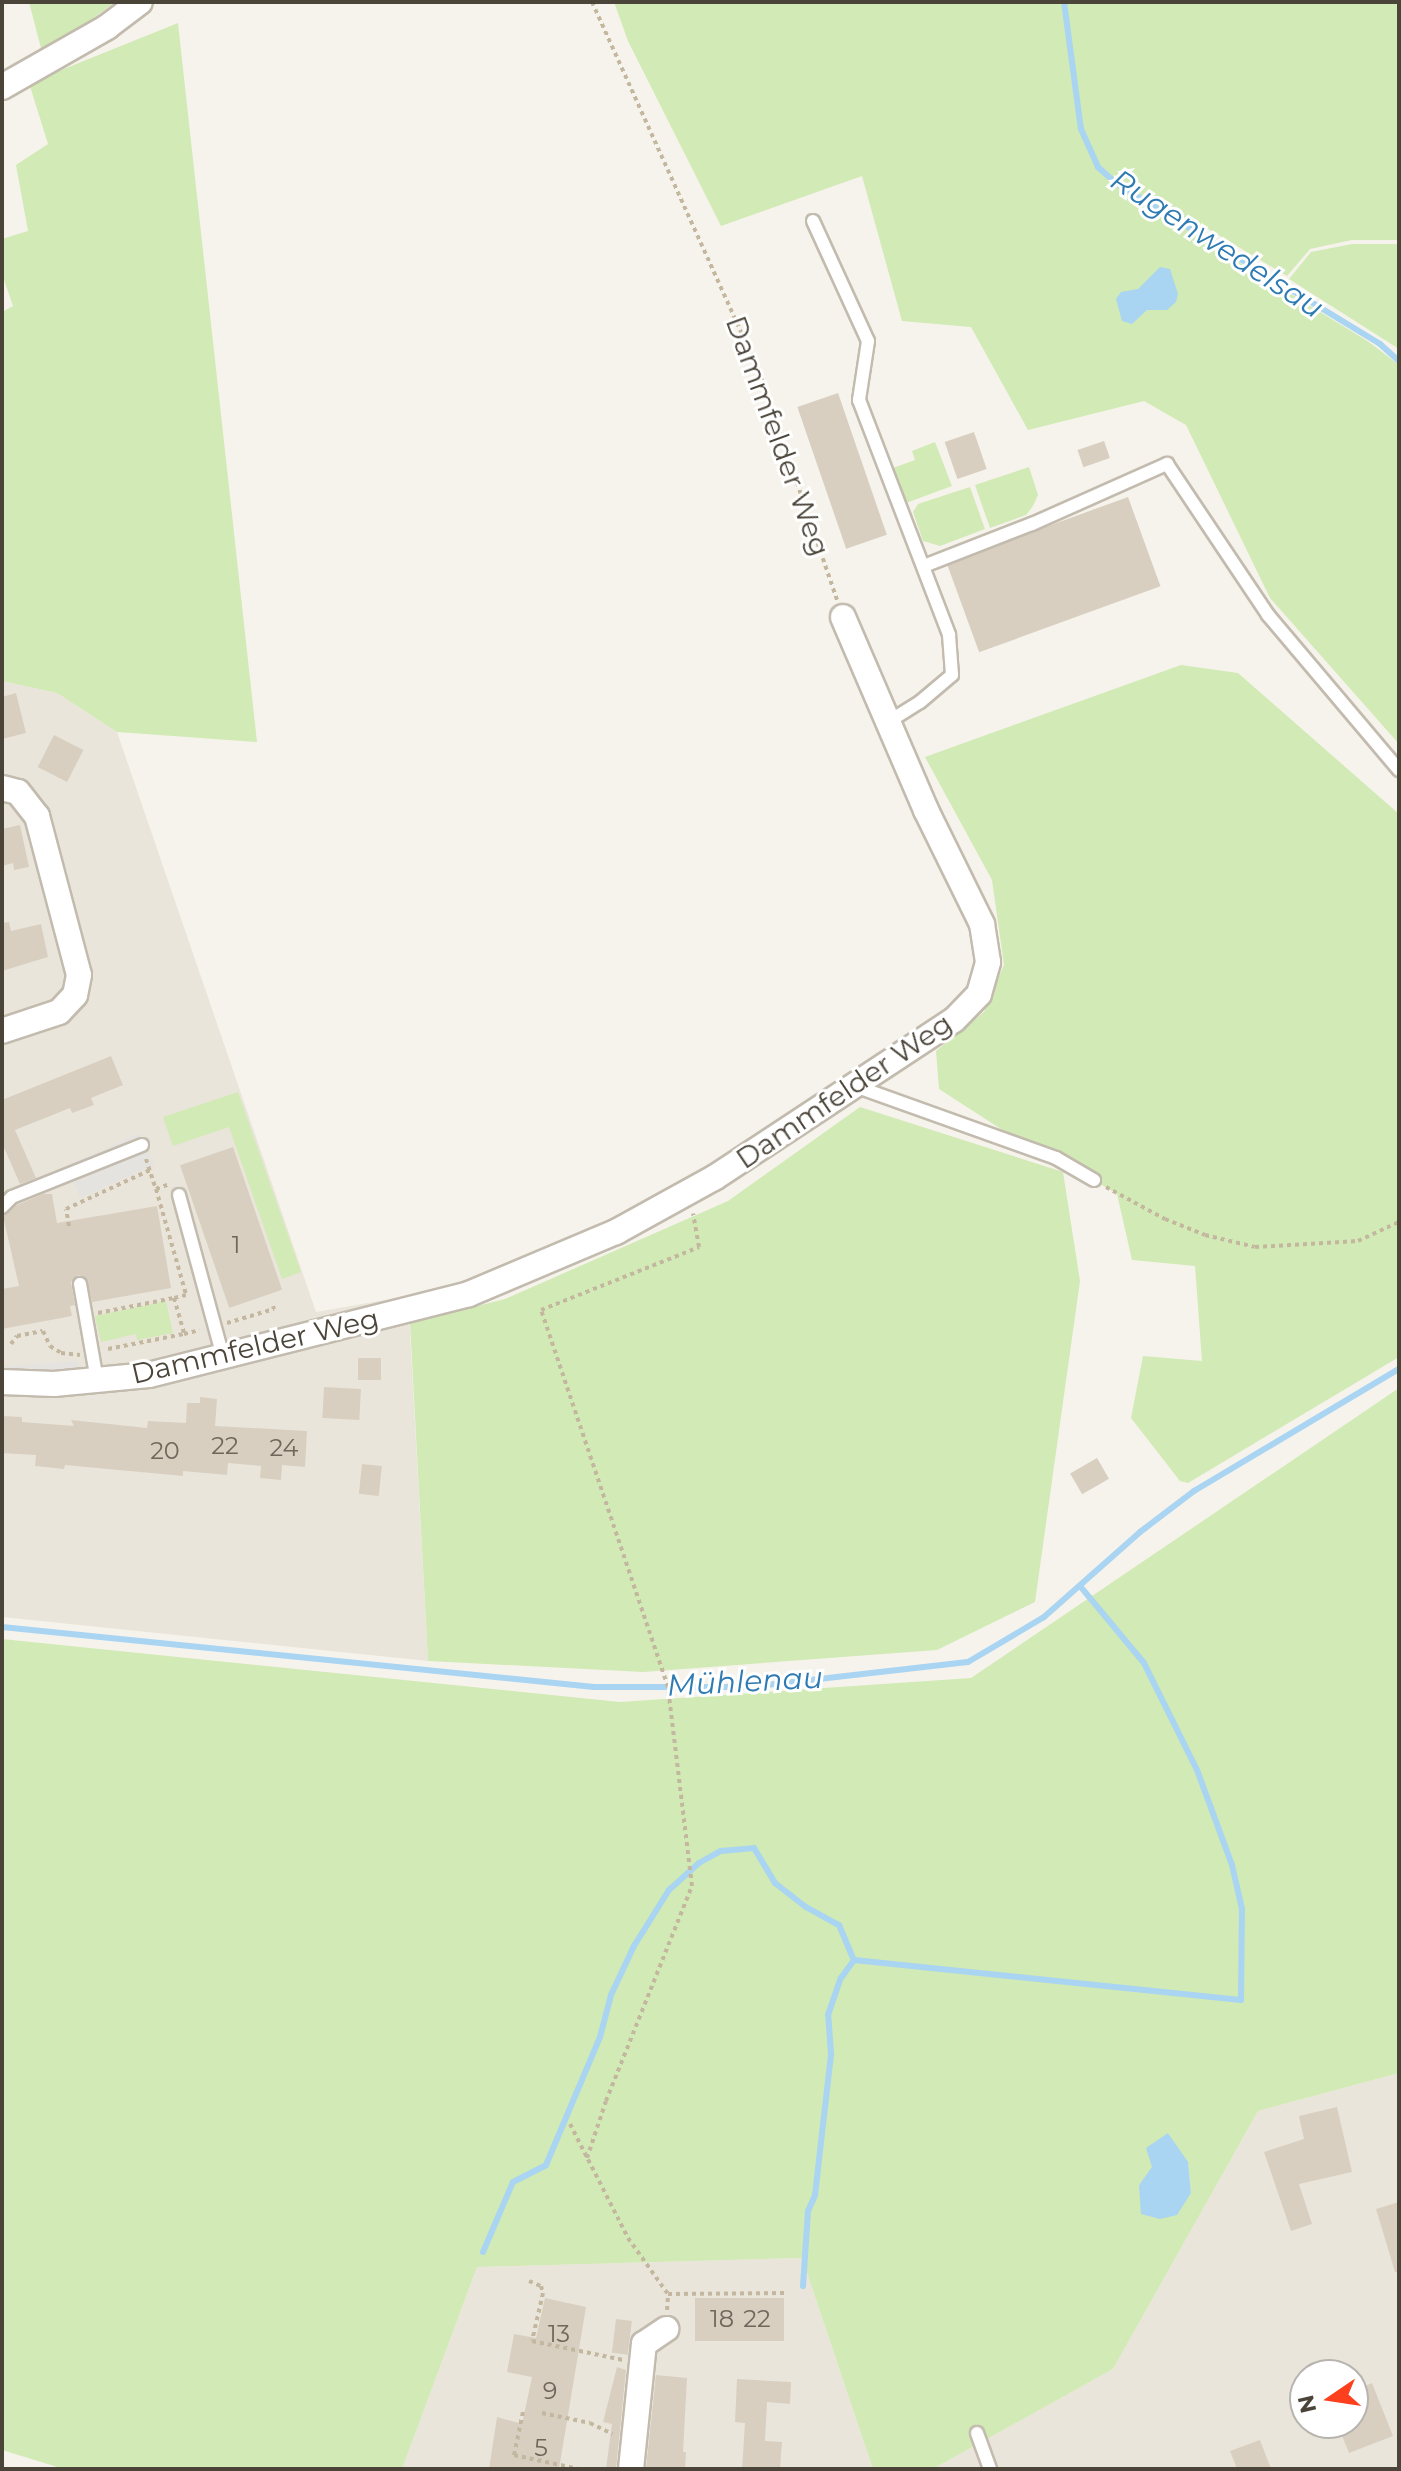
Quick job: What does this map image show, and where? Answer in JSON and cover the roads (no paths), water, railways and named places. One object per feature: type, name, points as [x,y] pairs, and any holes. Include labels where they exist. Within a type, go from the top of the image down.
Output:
[{"type":"street","points":[[2,87],[107,27],[140,2]]},
{"type":"street","name":"Dammfelder Weg","points":[[2,1382],[54,1384],[149,1375],[469,1294],[616,1232],[690,1192],[954,1020],[979,994],[988,962],[982,924],[843,617]]},
{"type":"street","points":[[2,788],[18,792],[37,816],[79,975],[75,995],[59,1012],[2,1031]]},
{"type":"street","points":[[631,2469],[644,2344],[666,2329]]},
{"type":"lane","points":[[813,221],[868,341],[859,400],[949,635],[952,675],[920,702],[888,722]]},
{"type":"lane","points":[[924,566],[1032,524],[1167,464],[1268,615],[1399,770]]},
{"type":"lane","points":[[855,1086],[1056,1158],[1094,1180]]},
{"type":"lane","points":[[2,1207],[12,1197],[142,1145]]},
{"type":"lane","points":[[179,1195],[223,1357]]},
{"type":"lane","points":[[80,1284],[97,1380]]},
{"type":"lane","points":[[977,2433],[990,2469]]},
{"type":"water","points":[[1160,267],[1170,269],[1178,294],[1176,302],[1167,310],[1147,310],[1132,324],[1122,321],[1116,299],[1121,292],[1138,289]]},
{"type":"water","points":[[1168,2133],[1188,2162],[1191,2193],[1177,2215],[1160,2219],[1141,2214],[1139,2185],[1152,2167],[1146,2148]]},
{"type":"waterway","name":"Rugenwedelsau","points":[[1064,2],[1081,129],[1098,167],[1117,184],[1380,344],[1399,361]]},
{"type":"waterway","name":"Mühlenau","points":[[2,1627],[594,1687],[749,1687],[968,1662],[1044,1617],[1140,1532],[1194,1491],[1399,1369]]},
{"type":"waterway","points":[[483,2252],[513,2182],[546,2165],[600,2037],[611,1995],[634,1946],[669,1890],[699,1863],[721,1851],[754,1848],[775,1883],[806,1907],[839,1925],[854,1960],[1241,2000],[1242,1909],[1232,1865],[1197,1770],[1144,1663],[1080,1586]]},
{"type":"waterway","points":[[803,2286],[808,2211],[815,2195],[831,2054],[828,2015],[841,1978],[854,1960]]}]
